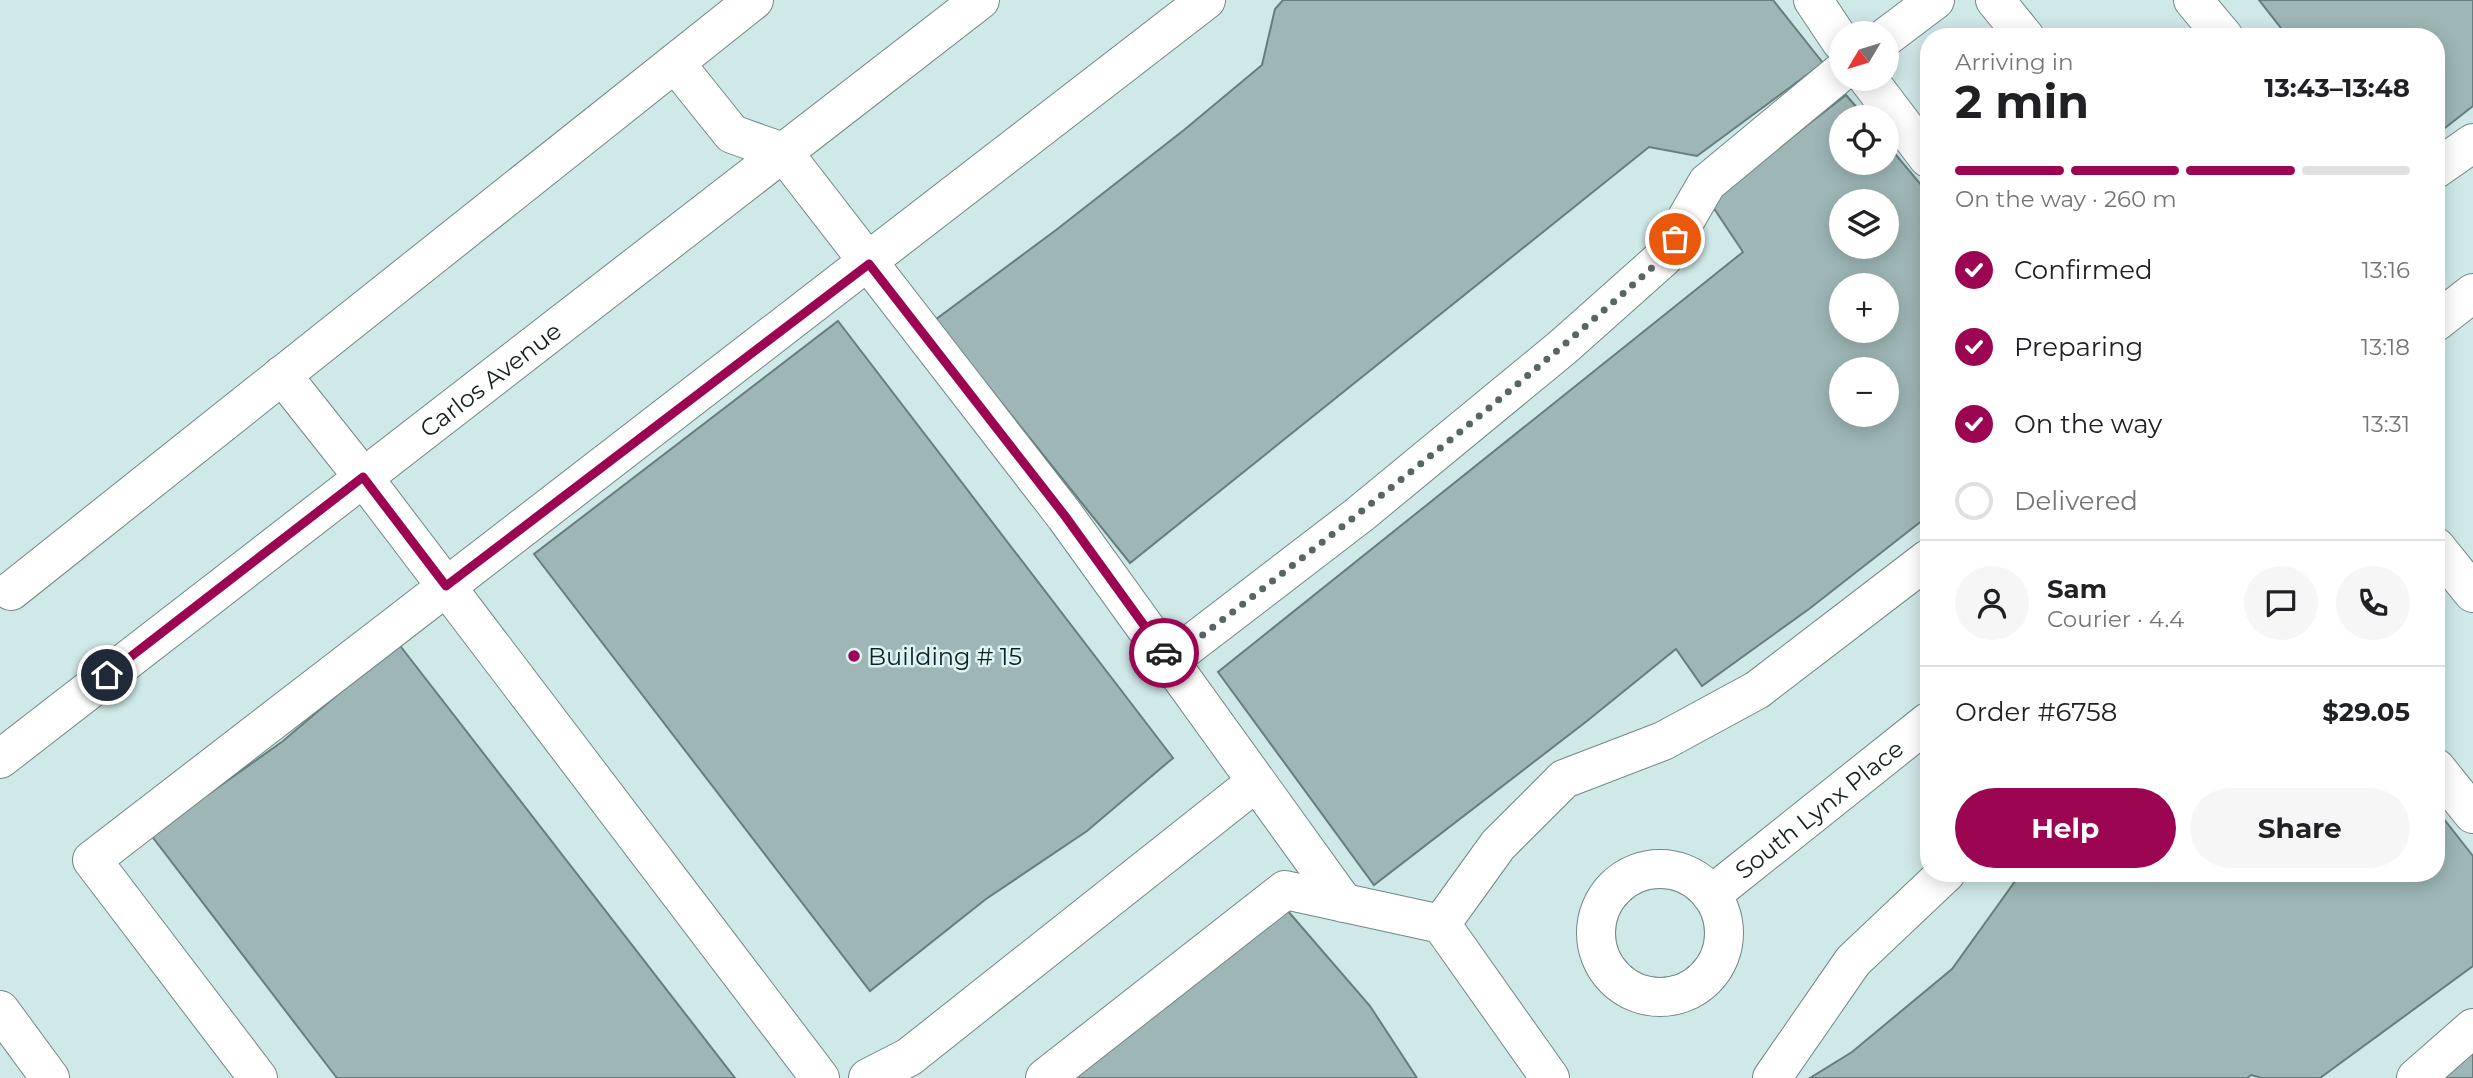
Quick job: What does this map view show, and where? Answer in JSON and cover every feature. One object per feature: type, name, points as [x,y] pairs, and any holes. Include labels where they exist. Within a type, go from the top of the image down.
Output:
[{"type":"street","points":[[11,591],[754,0]]},
{"type":"street","name":"Carlos Avenue","points":[[0,759],[980,0]]},
{"type":"street","points":[[258,1078],[92,860],[869,264],[1206,0]]},
{"type":"street","points":[[1813,0],[1829,23]]},
{"type":"street","points":[[1899,27],[1935,0]]},
{"type":"street","points":[[1995,0],[2018,28]]},
{"type":"street","points":[[2193,0],[2216,28]]},
{"type":"street","points":[[675,63],[732,134],[783,152],[1065,516],[1344,903]]},
{"type":"street","points":[[1170,660],[1359,515],[1563,347],[1664,257],[1707,183],[1829,82]]},
{"type":"street","points":[[1877,91],[1920,147]]},
{"type":"street","points":[[2445,163],[2473,143]]},
{"type":"street","points":[[2445,315],[2473,293]]},
{"type":"street","points":[[282,376],[363,477],[820,1078]]},
{"type":"street","points":[[2445,558],[2473,593]]},
{"type":"street","points":[[1441,924],[1498,845],[1564,779],[1663,741],[1757,690],[1920,565]]},
{"type":"street","name":"South Lynx Place","points":[[1712,895],[1920,728]]},
{"type":"street","points":[[2445,779],[2473,814]]},
{"type":"street","points":[[868,1078],[909,1057],[1256,782]]},
{"type":"street","points":[[1772,1078],[1853,961],[1936,882]]},
{"type":"street","points":[[1045,1078],[1284,890],[1441,924],[1550,1078]]},
{"type":"street","points":[[0,1010],[50,1078]]},
{"type":"street","points":[[2416,1078],[2473,1028]]},
{"type":"building","points":[[1283,0],[1773,0],[1823,63],[1697,156],[1649,147],[1130,563],[935,320],[1056,230],[1262,65],[1275,9]]},
{"type":"building","points":[[2259,0],[2473,0],[2473,106],[2445,128],[2445,28],[2281,28]]},
{"type":"building","points":[[1846,95],[1855,105],[1833,105]]},
{"type":"building","points":[[1829,108],[1829,175],[1899,175],[1899,158],[1920,183],[1920,522],[1809,609],[1702,686],[1676,649],[1374,885],[1218,672],[1743,252],[1709,201]]},
{"type":"building","name":"Building # 15","points":[[838,321],[1173,758],[1087,831],[986,899],[870,991],[534,554]]},
{"type":"building","points":[[398,643],[735,1078],[337,1078],[330,1069],[151,835],[283,741]]},
{"type":"building","points":[[2445,820],[2473,856],[2473,966],[2320,1078],[2262,1078],[2251,1075],[2247,1078],[1810,1078],[1852,1052],[1952,969],[2015,882],[2445,882]]},
{"type":"building","points":[[1287,910],[1370,1006],[1417,1078],[1073,1078]]},
{"type":"building","points":[[2473,1036],[2473,1078],[2424,1078]]},
{"type":"way so far","points":[[1164,653],[1170,660],[1359,515],[1563,347],[1664,257],[1675,239]]},
{"type":"place","name":"Building # 15","points":[[854,656]]},
{"type":"route","points":[[107,675],[363,477],[446,586],[869,264],[1065,516],[1164,653]]}]
